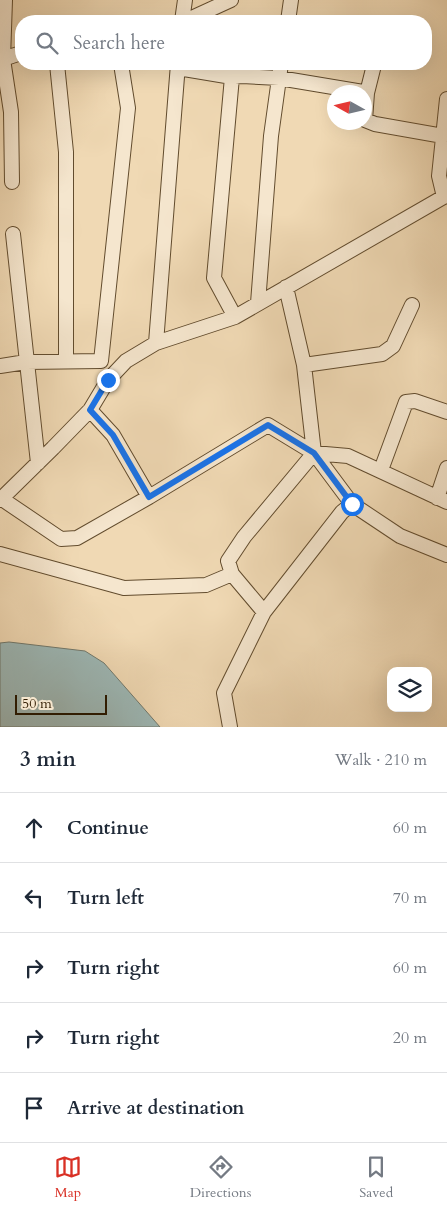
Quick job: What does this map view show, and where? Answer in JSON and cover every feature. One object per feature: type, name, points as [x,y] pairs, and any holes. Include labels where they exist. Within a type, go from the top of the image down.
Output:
[{"type":"street","points":[[5,0],[1,59],[11,112],[12,182]]},
{"type":"street","points":[[183,15],[184,0]]},
{"type":"street","points":[[198,15],[231,0]]},
{"type":"street","points":[[289,15],[291,0]]},
{"type":"street","points":[[1,59],[15,55]]},
{"type":"street","points":[[58,70],[66,152],[66,362]]},
{"type":"street","points":[[101,361],[128,108],[122,70]]},
{"type":"street","points":[[156,343],[178,70]]},
{"type":"street","points":[[198,70],[232,77],[280,71],[334,85]]},
{"type":"street","points":[[368,85],[372,70]]},
{"type":"street","points":[[258,303],[271,136],[280,71]]},
{"type":"street","points":[[232,77],[214,278],[235,317]]},
{"type":"street","points":[[447,99],[438,176],[445,196],[235,317],[156,343],[126,361],[108,380],[90,410],[1,499],[61,539],[77,538],[268,425],[314,453],[352,504],[400,536],[447,555]]},
{"type":"street","points":[[372,123],[443,136]]},
{"type":"street","points":[[13,234],[38,463]]},
{"type":"street","points":[[264,612],[232,574],[228,561],[244,537],[314,453],[304,364],[286,287]]},
{"type":"street","points":[[304,364],[382,354],[393,346],[412,306]]},
{"type":"street","points":[[0,366],[26,362],[126,361]]},
{"type":"street","points":[[381,470],[406,402],[415,401],[447,412]]},
{"type":"street","points":[[90,410],[113,435],[149,497]]},
{"type":"street","points":[[314,453],[348,456],[442,500],[447,468]]},
{"type":"street","points":[[230,727],[224,693],[264,612],[342,512],[352,504]]},
{"type":"street","points":[[0,554],[124,588],[206,585],[232,574]]},
{"type":"water","points":[[9,642],[85,651],[104,663],[160,727],[0,727],[0,643]]},
{"type":"route","points":[[108,380],[90,410],[113,435],[149,497],[268,425],[314,453],[352,504]]}]
